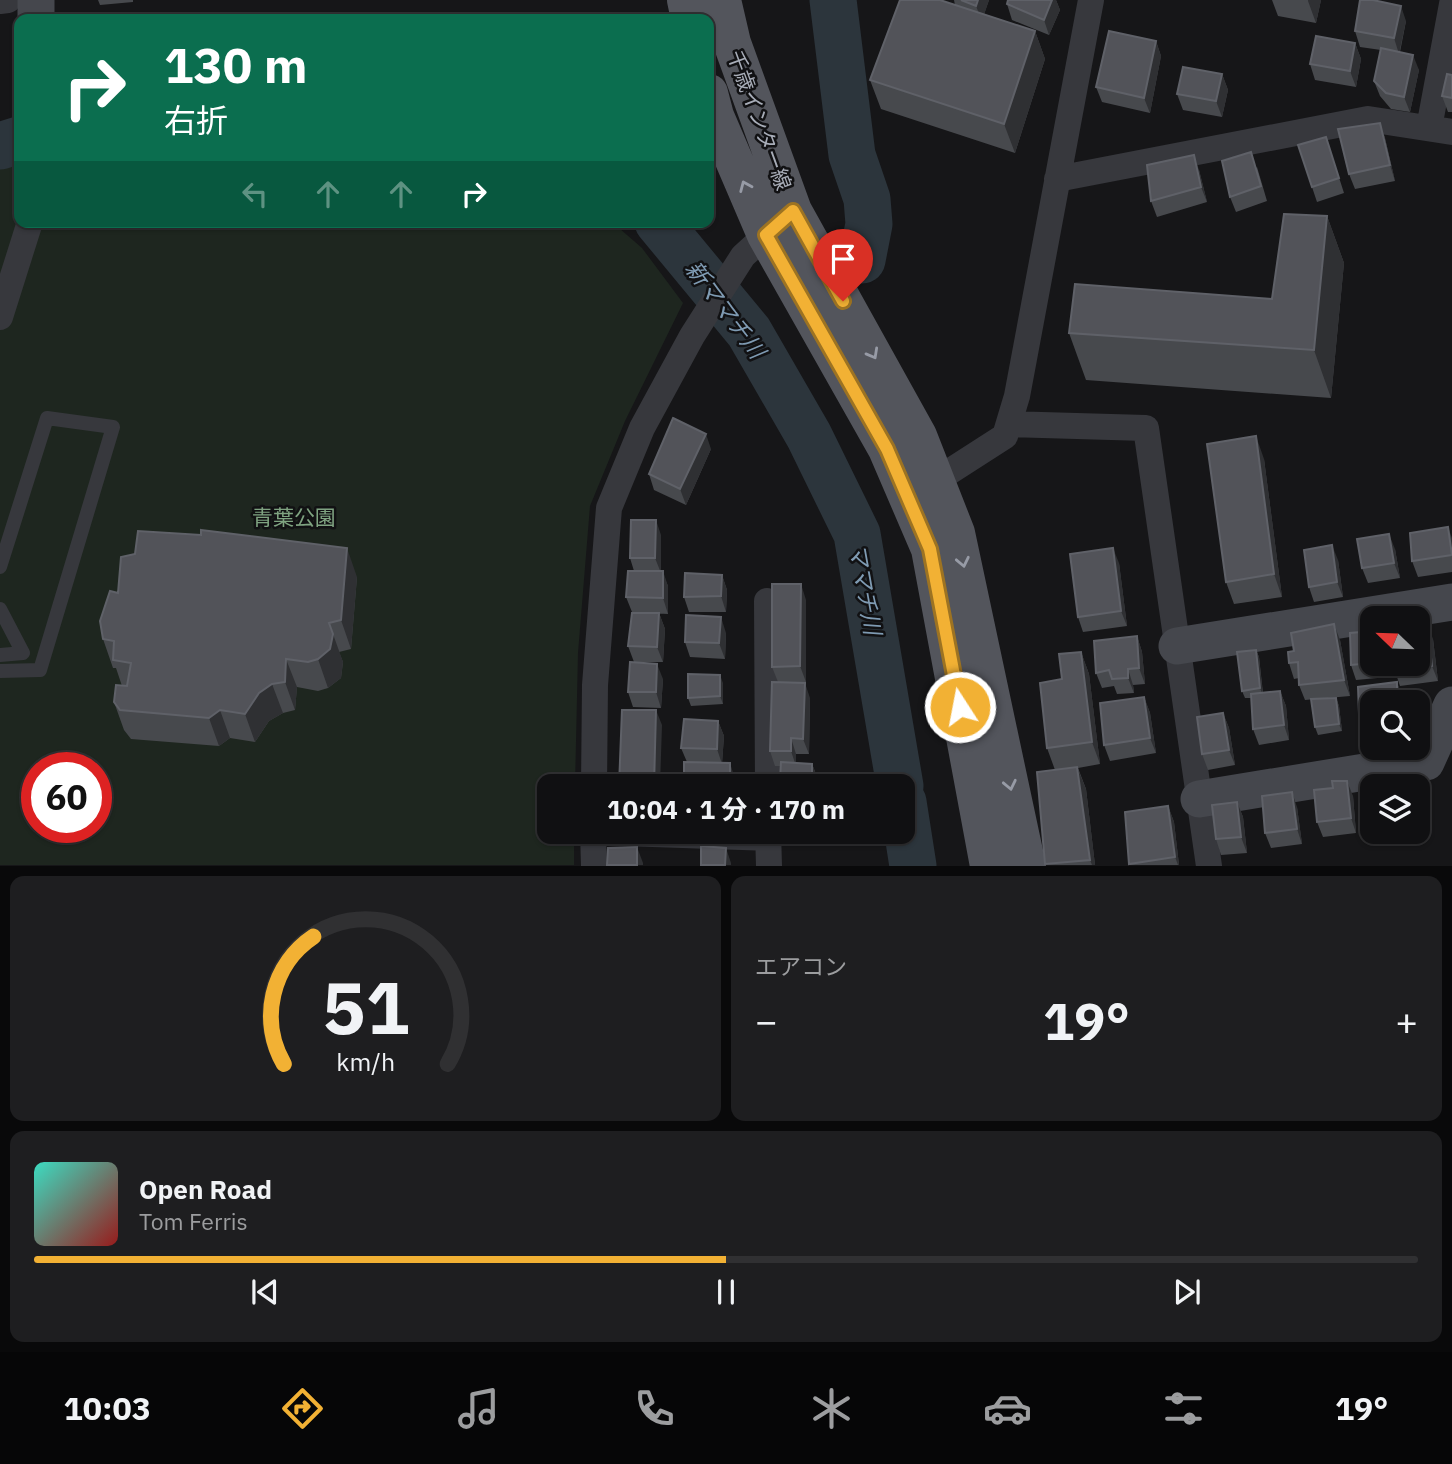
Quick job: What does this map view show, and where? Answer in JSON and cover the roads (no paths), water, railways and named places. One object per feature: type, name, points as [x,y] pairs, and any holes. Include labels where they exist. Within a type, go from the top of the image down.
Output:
[{"type":"main road","name":"千歳インター線","points":[[722,0],[720,43],[768,234]]},
{"type":"main road","name":"千歳インター線","points":[[714,112],[768,234],[918,436],[930,549],[989,866]]},
{"type":"main road","name":"千歳インター線","points":[[922,489],[956,533],[1027,866]]},
{"type":"street","points":[[0,1],[8,0]]},
{"type":"street","points":[[922,489],[1005,436],[1017,396],[1091,0]]},
{"type":"street","points":[[1058,180],[1368,119],[1441,130],[1452,4]]},
{"type":"street","points":[[0,317],[28,228]]},
{"type":"street","points":[[594,774],[595,685],[609,508],[642,428],[692,336],[768,234]]},
{"type":"street","points":[[1009,424],[1146,428],[1209,866]]},
{"type":"street","points":[[767,601],[768,774]]},
{"type":"street","points":[[1177,646],[1452,602]]},
{"type":"street","points":[[1199,799],[1426,762],[1452,705]]},
{"type":"street","points":[[593,844],[594,866]]},
{"type":"street","points":[[768,844],[769,866]]},
{"type":"lane","points":[[0,567],[47,418],[113,427],[40,670],[0,671]]},
{"type":"lane","points":[[0,609],[23,653],[0,655]]},
{"type":"waterway","name":"ママチ川","points":[[833,0],[852,155],[867,199],[869,224],[862,260]]},
{"type":"waterway","name":"新ママチ川","points":[[0,146],[14,142]]},
{"type":"waterway","name":"ママチ川","points":[[663,228],[749,332],[809,436],[857,534],[898,774]]},
{"type":"waterway","name":"ママチ川","points":[[910,844],[913,866]]},
{"type":"park label","name":"青葉公園","points":[[294,517]]}]
